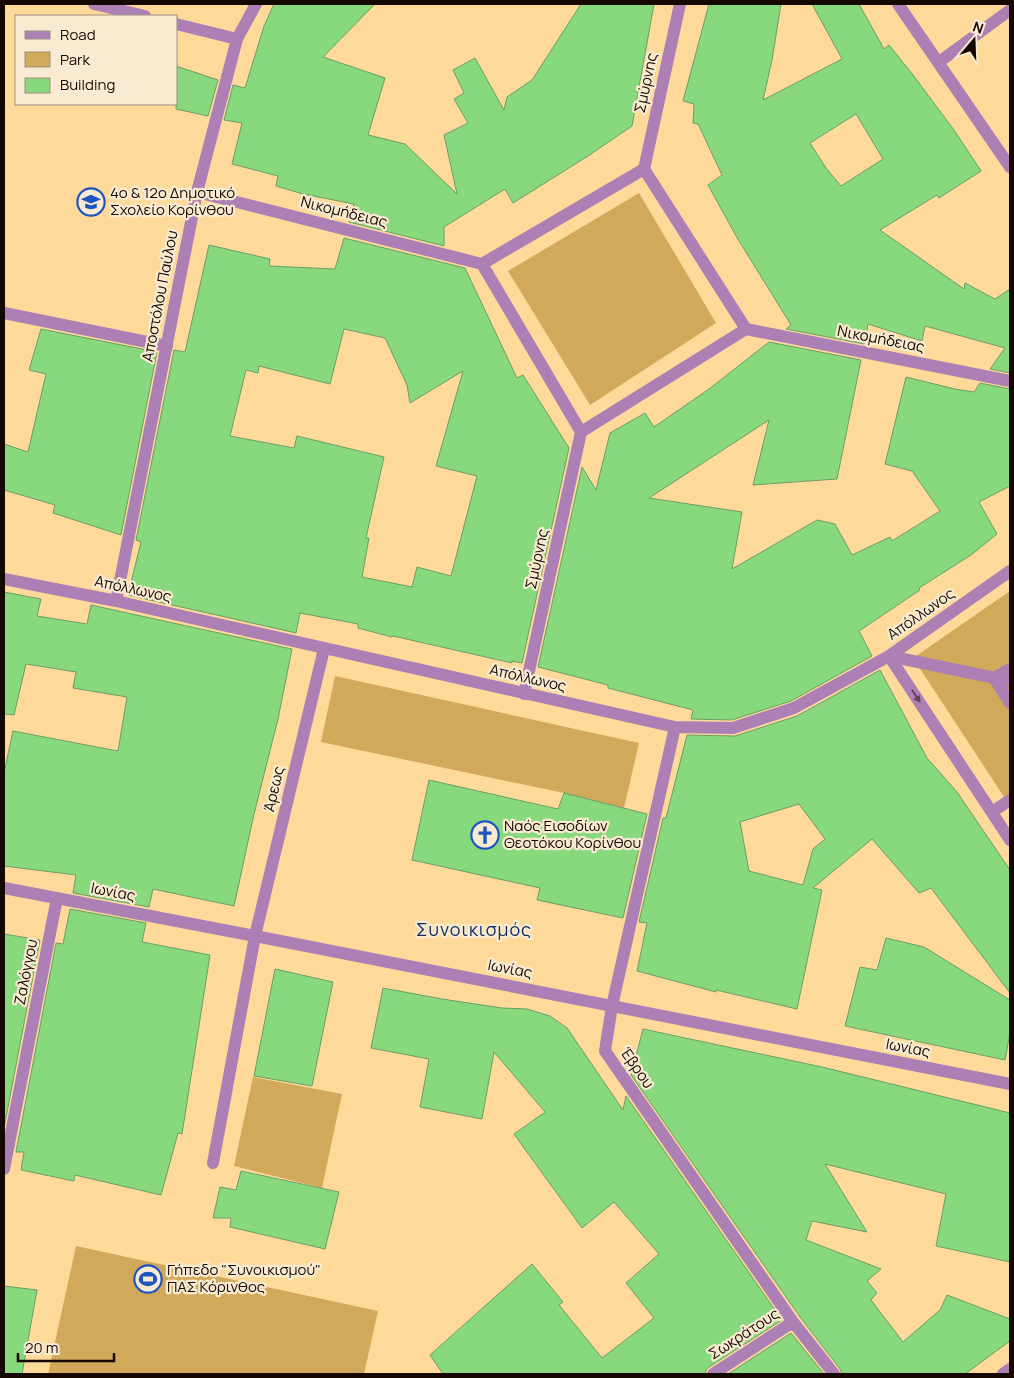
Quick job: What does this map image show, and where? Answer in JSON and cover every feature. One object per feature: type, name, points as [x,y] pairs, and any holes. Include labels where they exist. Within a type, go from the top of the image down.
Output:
[{"type":"street","points":[[94,4],[140,15]]},
{"type":"street","name":"Αποστόλου Παύλου","points":[[116,601],[198,192],[237,39],[256,4]]},
{"type":"street","name":"Σμύρνης","points":[[644,169],[680,4]]},
{"type":"street","points":[[898,4],[1010,167]]},
{"type":"street","points":[[938,62],[1010,10]]},
{"type":"street","points":[[178,24],[237,39]]},
{"type":"street","points":[[644,169],[746,329],[582,432],[482,264],[644,169]]},
{"type":"street","name":"Νικομήδειας","points":[[198,192],[482,264]]},
{"type":"street","points":[[4,313],[167,346]]},
{"type":"street","name":"Νικομήδειας","points":[[746,329],[1010,381]]},
{"type":"street","name":"Σμύρνης","points":[[524,694],[582,432]]},
{"type":"street","name":"Απόλλωνος","points":[[4,579],[116,601],[675,728],[734,728],[794,708],[889,656],[1010,571]]},
{"type":"street","name":"Άρεως","points":[[213,1163],[255,936],[324,649]]},
{"type":"street","points":[[889,656],[1010,681]]},
{"type":"street","points":[[889,656],[1010,840]]},
{"type":"street","points":[[994,678],[1010,669]]},
{"type":"street","points":[[994,678],[1010,703]]},
{"type":"street","name":"Έβρου","points":[[675,728],[612,1006],[605,1051],[793,1322],[834,1374]]},
{"type":"street","points":[[992,812],[1010,800]]},
{"type":"street","name":"Ιωνίας","points":[[4,888],[1010,1084]]},
{"type":"street","name":"Ζαλόγγου","points":[[4,1169],[58,898]]},
{"type":"street","name":"Σωκράτους","points":[[713,1374],[793,1322]]},
{"type":"street","points":[[1003,1374],[1010,1369]]},
{"type":"green space","points":[[639,193],[716,323],[590,405],[508,271]]},
{"type":"green space","points":[[1010,591],[1010,806],[913,658]]},
{"type":"green space","points":[[335,676],[639,743],[624,808],[564,793],[321,742]]},
{"type":"green space","points":[[253,1077],[342,1094],[322,1188],[234,1166]]},
{"type":"green space","name":"Γήπεδο \"Συνοικισμού\" ΠΑΣ Κόρινθος","points":[[76,1246],[378,1311],[364,1374],[48,1374]]},
{"type":"building","points":[[274,4],[375,4],[323,57],[385,78],[368,135],[405,144],[457,194],[444,135],[468,123],[454,99],[464,93],[453,70],[475,58],[504,110],[507,97],[532,80],[581,4],[654,4],[632,126],[513,203],[505,189],[444,227],[444,246],[349,222],[354,204],[303,194],[276,186],[278,176],[232,164],[242,123],[224,120],[233,85],[245,88],[264,26]]},
{"type":"building","points":[[709,4],[781,4],[763,100],[842,59],[812,4],[859,4],[884,49],[889,45],[913,75],[954,130],[981,171],[939,198],[937,195],[880,230],[964,289],[965,283],[995,299],[1010,289],[1010,373],[990,369],[1005,348],[925,326],[922,341],[868,324],[864,344],[786,329],[791,325],[736,236],[708,185],[722,175],[698,124],[693,123],[694,104],[683,101]],"holes":[[[856,114],[883,159],[841,186],[826,168],[810,143]]]},
{"type":"building","points":[[178,67],[218,80],[208,116],[176,109],[176,105],[178,105]]},
{"type":"building","points":[[344,238],[465,268],[517,378],[523,375],[569,448],[522,663],[512,661],[512,663],[392,637],[358,628],[358,624],[300,613],[296,633],[128,595],[141,542],[136,540],[174,350],[185,352],[209,245],[270,259],[269,266],[335,269]],"holes":[[[344,329],[385,338],[407,385],[410,403],[463,371],[436,466],[477,476],[451,576],[417,567],[412,587],[362,577],[369,538],[366,538],[384,457],[297,436],[294,448],[230,436],[246,370],[258,373],[259,366],[330,384]]]},
{"type":"building","points":[[41,329],[157,352],[121,535],[53,513],[55,505],[4,490],[4,444],[28,452],[46,374],[29,370]]},
{"type":"building","points":[[769,342],[861,360],[837,479],[753,485],[769,420],[649,498],[742,512],[732,569],[817,520],[835,524],[852,555],[890,537],[892,541],[940,511],[912,471],[885,464],[906,377],[974,392],[980,383],[1010,389],[1010,486],[979,502],[997,534],[971,555],[919,588],[920,590],[859,631],[872,656],[791,701],[732,720],[691,719],[693,710],[608,688],[608,685],[538,667],[582,467],[596,490],[610,433],[645,413],[654,427],[709,389]]},
{"type":"building","points":[[4,592],[41,599],[37,616],[87,624],[91,605],[292,649],[278,719],[254,814],[234,906],[153,889],[149,907],[73,893],[76,875],[4,866],[4,773],[13,731],[118,751],[127,697],[73,688],[76,672],[26,664],[14,715],[4,714]]},
{"type":"building","points":[[880,670],[927,758],[957,792],[1010,870],[1010,993],[931,888],[919,893],[872,839],[813,888],[822,890],[797,1009],[716,990],[716,992],[637,971],[647,923],[639,922],[663,818],[666,818],[687,735],[735,736],[797,716]],"holes":[[[799,804],[825,839],[813,849],[803,885],[749,871],[740,822]]]},
{"type":"building","points":[[429,780],[558,809],[564,793],[647,814],[623,918],[537,900],[540,888],[412,860]]},
{"type":"building","points":[[70,909],[146,923],[142,942],[210,955],[182,1134],[178,1133],[161,1195],[75,1175],[74,1181],[21,1170],[24,1152],[16,1152],[56,943],[63,944]]},
{"type":"building","points":[[4,934],[40,940],[4,1128]]},
{"type":"building","points":[[886,938],[924,947],[1010,1000],[1010,1033],[1005,1060],[845,1026],[860,967],[877,970]]},
{"type":"building","points":[[275,969],[333,982],[312,1086],[254,1076]]},
{"type":"building","points":[[383,988],[502,1008],[527,1009],[550,1016],[567,1028],[623,1110],[626,1096],[782,1320],[709,1367],[705,1374],[443,1374],[430,1355],[532,1264],[563,1302],[559,1305],[602,1358],[654,1318],[626,1283],[659,1254],[614,1202],[582,1228],[514,1134],[545,1112],[494,1052],[482,1119],[420,1107],[429,1059],[371,1048]]},
{"type":"building","points":[[643,1029],[822,1067],[1010,1113],[1010,1262],[936,1246],[946,1194],[825,1164],[867,1232],[812,1221],[806,1240],[881,1269],[867,1281],[877,1293],[871,1300],[903,1342],[940,1310],[947,1295],[1010,1319],[1010,1341],[965,1374],[842,1374],[631,1075]]},
{"type":"building","points":[[241,1171],[339,1192],[325,1249],[230,1227],[231,1218],[213,1218],[220,1187],[236,1190]]},
{"type":"building","points":[[4,1286],[37,1290],[22,1374],[4,1374]]},
{"type":"building","points":[[791,1333],[824,1374],[728,1374]]},
{"type":"place","name":"4ο & 12ο Δημοτικό Σχολείο Κορίνθου","points":[[91,202]]},
{"type":"place","name":"Ναός Εισοδίων Θεοτόκου Κορίνθου","points":[[485,835]]},
{"type":"place","name":"Γήπεδο \"Συνοικισμού\" ΠΑΣ Κόρινθος","points":[[148,1279]]},
{"type":"district","name":"Συνοικισμός","points":[[474,930]]}]
